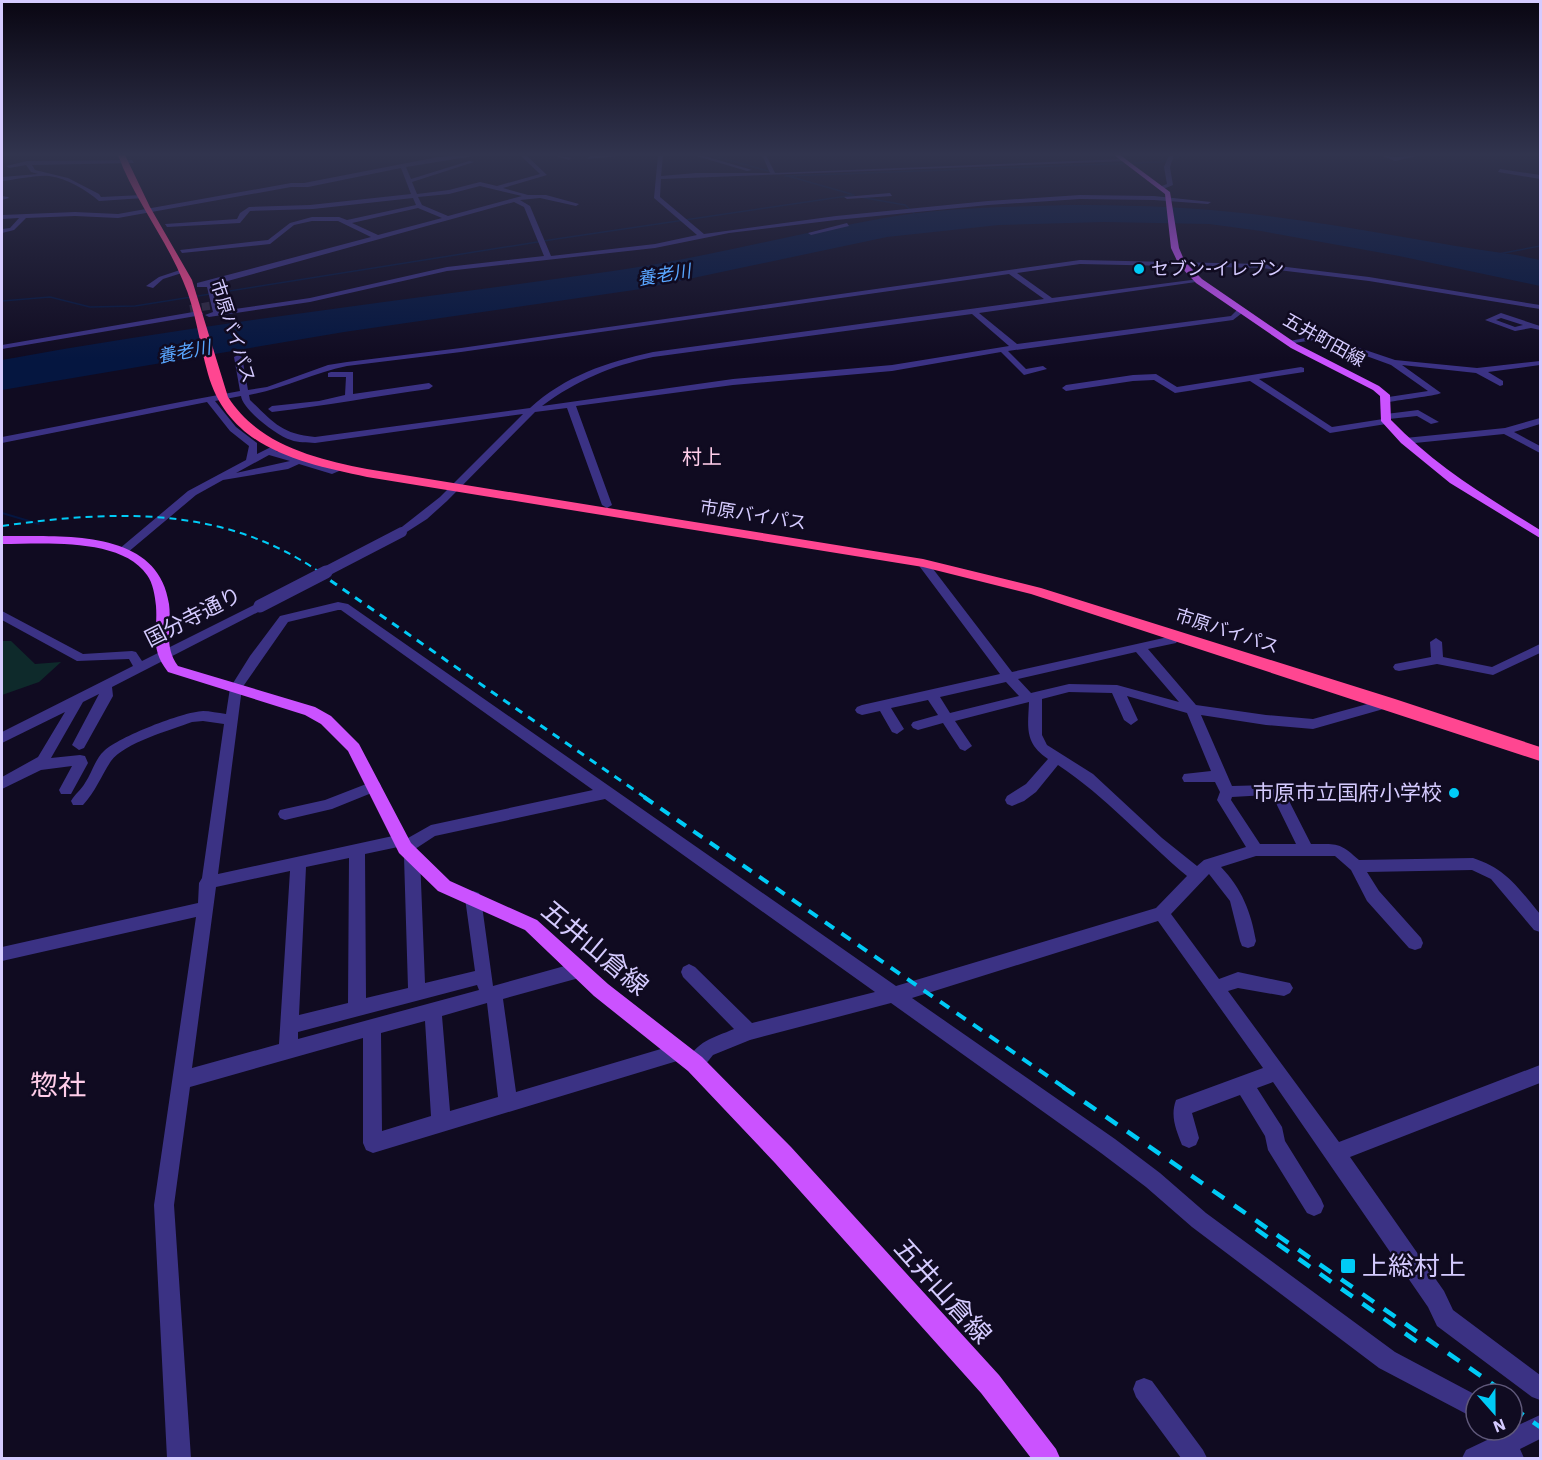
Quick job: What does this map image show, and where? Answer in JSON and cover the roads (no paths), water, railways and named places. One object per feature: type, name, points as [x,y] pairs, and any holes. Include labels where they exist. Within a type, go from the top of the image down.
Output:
[{"type":"highway","name":"市原バイパス","points":[[159,223],[207,316]]},
{"type":"highway","name":"市原バイパス","points":[[167,225],[204,285],[207,316],[218,370],[236,417],[274,449],[340,468],[607,505],[882,549],[998,573],[1074,595],[1539,753]]},
{"type":"highway","name":"市原バイパス","points":[[227,396],[268,432],[302,448],[365,465],[459,484],[923,563],[1036,591],[1539,753]]},
{"type":"main road","name":"五井町田線","points":[[1172,223],[1175,248],[1182,263],[1199,280],[1288,342],[1376,388],[1385,395],[1385,400]]},
{"type":"main road","points":[[1385,400],[1386,419],[1405,441],[1454,481],[1540,535]]},
{"type":"main road","points":[[2,540],[81,543],[123,551],[145,565],[155,579],[162,605],[164,655]]},
{"type":"main road","name":"五井山倉線","points":[[164,655],[173,669],[310,711],[326,720],[354,748],[406,848],[444,886],[531,926],[579,970],[688,1058],[783,1155],[990,1384],[1047,1458]]},
{"type":"street","points":[[2,231],[12,229],[17,223]]},
{"type":"street","points":[[167,225],[221,226],[232,223]]},
{"type":"street","points":[[183,251],[228,247],[243,250],[272,242],[293,223]]},
{"type":"street","points":[[344,223],[376,237]]},
{"type":"street","points":[[204,285],[428,223]]},
{"type":"street","points":[[534,223],[549,257]]},
{"type":"street","points":[[687,223],[702,236]]},
{"type":"street","points":[[2,347],[319,298],[447,269],[662,245],[702,236],[794,223]]},
{"type":"street","points":[[811,233],[851,223]]},
{"type":"street","points":[[258,253],[259,244]]},
{"type":"street","points":[[228,247],[229,257]]},
{"type":"street","points":[[267,420],[280,394],[347,364],[461,350],[1080,262],[1182,263],[1285,268],[1400,283],[1537,306]]},
{"type":"street","points":[[150,286],[161,278],[183,271]]},
{"type":"street","points":[[1009,271],[1051,301]]},
{"type":"street","name":"国分寺通り","points":[[2,738],[402,532],[428,514],[532,410],[560,388],[587,375],[648,355],[1199,280]]},
{"type":"street","points":[[241,301],[251,302],[251,309]]},
{"type":"street","points":[[1537,306],[1527,315],[1540,320]]},
{"type":"street","points":[[147,323],[147,318],[152,316],[190,309]]},
{"type":"street","points":[[973,311],[1016,347]]},
{"type":"street","points":[[227,396],[246,401],[267,420],[293,438],[315,440],[733,382],[892,368],[1016,347],[1233,318],[1246,313]]},
{"type":"street","points":[[1288,342],[1321,337],[1394,363],[1437,393],[1414,394],[1385,400]]},
{"type":"street","points":[[1003,350],[1024,372],[1042,369]]},
{"type":"street","points":[[238,357],[227,396],[233,429],[254,445],[250,462]]},
{"type":"street","points":[[1394,363],[1414,363],[1456,369],[1505,370],[1540,363]]},
{"type":"street","points":[[1477,369],[1500,383]]},
{"type":"street","points":[[1066,388],[1156,377],[1175,390],[1301,370]]},
{"type":"street","points":[[2,440],[227,396],[280,394],[350,374],[349,397]]},
{"type":"street","points":[[1252,378],[1330,430],[1418,413],[1434,422]]},
{"type":"street","points":[[280,394],[319,404],[349,397],[429,386]]},
{"type":"street","points":[[571,405],[607,505]]},
{"type":"street","points":[[1405,441],[1506,431],[1540,421]]},
{"type":"street","points":[[1506,431],[1540,450]]},
{"type":"street","points":[[123,551],[192,493],[274,449],[298,461],[332,471],[340,468]]},
{"type":"street","points":[[219,480],[252,474],[298,461]]},
{"type":"street","points":[[923,563],[1009,677],[1032,696],[1035,735],[1038,743],[1056,758],[1088,778],[1156,842],[1226,882],[1243,909],[1248,940]]},
{"type":"street","points":[[179,1458],[164,1205],[236,688],[284,619],[338,606],[344,607],[503,717],[606,793],[1108,1146],[1153,1180],[1199,1220],[1387,1360],[1464,1401]]},
{"type":"street","points":[[2,615],[81,658],[132,655],[140,667]]},
{"type":"street","points":[[862,710],[1172,640],[1175,635]]},
{"type":"street","points":[[1436,642],[1437,660]]},
{"type":"street","points":[[1139,647],[1192,709],[1200,733],[1227,792],[1224,800],[1256,850]]},
{"type":"street","points":[[1399,668],[1437,660],[1493,671],[1540,648]]},
{"type":"street","points":[[79,745],[106,696],[105,685]]},
{"type":"street","points":[[918,724],[1069,688],[1117,689],[1179,707],[1266,720],[1313,724],[1389,703]]},
{"type":"street","points":[[1117,689],[1131,720]]},
{"type":"street","points":[[931,694],[965,746]]},
{"type":"street","points":[[40,765],[79,698]]},
{"type":"street","points":[[883,705],[897,729]]},
{"type":"street","points":[[78,801],[90,788],[107,756],[119,747],[190,718],[203,716],[233,720]]},
{"type":"street","points":[[1011,800],[1021,797],[1035,785],[1056,758]]},
{"type":"street","points":[[2,784],[13,776],[40,765],[80,760],[81,763],[66,790]]},
{"type":"street","points":[[1189,778],[1221,776]]},
{"type":"street","points":[[285,814],[327,806],[374,786]]},
{"type":"street","points":[[1227,792],[1269,789],[1274,791],[1279,795],[1306,849]]},
{"type":"street","points":[[207,884],[357,850],[406,848],[431,831],[606,793]]},
{"type":"street","points":[[406,848],[417,993]]},
{"type":"street","points":[[357,850],[357,1009]]},
{"type":"street","points":[[372,1028],[374,1143],[508,1104],[688,1058],[749,1032],[894,995],[1161,913],[1203,870],[1256,850],[1338,850],[1356,866],[1372,896],[1415,943]]},
{"type":"street","points":[[288,1051],[298,864]]},
{"type":"street","points":[[1356,866],[1473,864],[1497,875],[1540,925]]},
{"type":"street","points":[[473,898],[484,976],[490,995],[508,1104]]},
{"type":"street","points":[[2,954],[204,908]]},
{"type":"street","points":[[1161,913],[1335,1153],[1436,1299],[1445,1318],[1540,1389]]},
{"type":"street","points":[[182,1080],[579,970]]},
{"type":"street","points":[[689,972],[749,1032]]},
{"type":"street","points":[[289,1026],[484,976]]},
{"type":"street","points":[[1215,988],[1238,980],[1284,988]]},
{"type":"street","points":[[433,1011],[441,1124]]},
{"type":"street","points":[[1190,1137],[1183,1120],[1183,1107],[1276,1072]]},
{"type":"street","points":[[1335,1153],[1540,1074]]},
{"type":"street","points":[[1244,1084],[1275,1134],[1275,1143],[1314,1206]]},
{"type":"street","points":[[1144,1389],[1195,1458]]},
{"type":"street","points":[[1474,1458],[1511,1442]]},
{"type":"water","name":"養老川","points":[[1064,223],[999,225],[887,237],[641,289],[344,332],[2,390],[2,360],[230,323],[647,266],[850,224]]},
{"type":"water","points":[[1163,223],[1319,223],[1516,255],[1540,260],[1540,286],[1399,256],[1209,224]]},
{"type":"waterway","points":[[2,301],[50,297],[90,307],[135,306],[663,223]]},
{"type":"waterway","points":[[1498,254],[1540,246]]},
{"type":"waterway","points":[[2,513],[39,524]]},
{"type":"tunnel","points":[[190,309],[221,304]]},
{"type":"railway","points":[[2,526],[86,517],[167,518],[207,524],[246,535],[284,551],[321,573]]},
{"type":"railway","points":[[318,572],[646,798]]},
{"type":"railway","points":[[644,797],[1065,1088]]},
{"type":"railway","points":[[1063,1087],[1490,1382]]},
{"type":"railway","points":[[1256,1229],[1423,1346]]},
{"type":"railway","points":[[1524,1416],[1540,1427]]},
{"type":"place","name":"セブン-イレブン","points":[[1139,269]]},
{"type":"place","name":"市原市立国府小学校","points":[[1454,793]]},
{"type":"place","name":"上総村上","points":[[1348,1266]]},
{"type":"district","name":"村上","points":[[702,457]]},
{"type":"district","name":"惣社","points":[[58,1085]]}]
